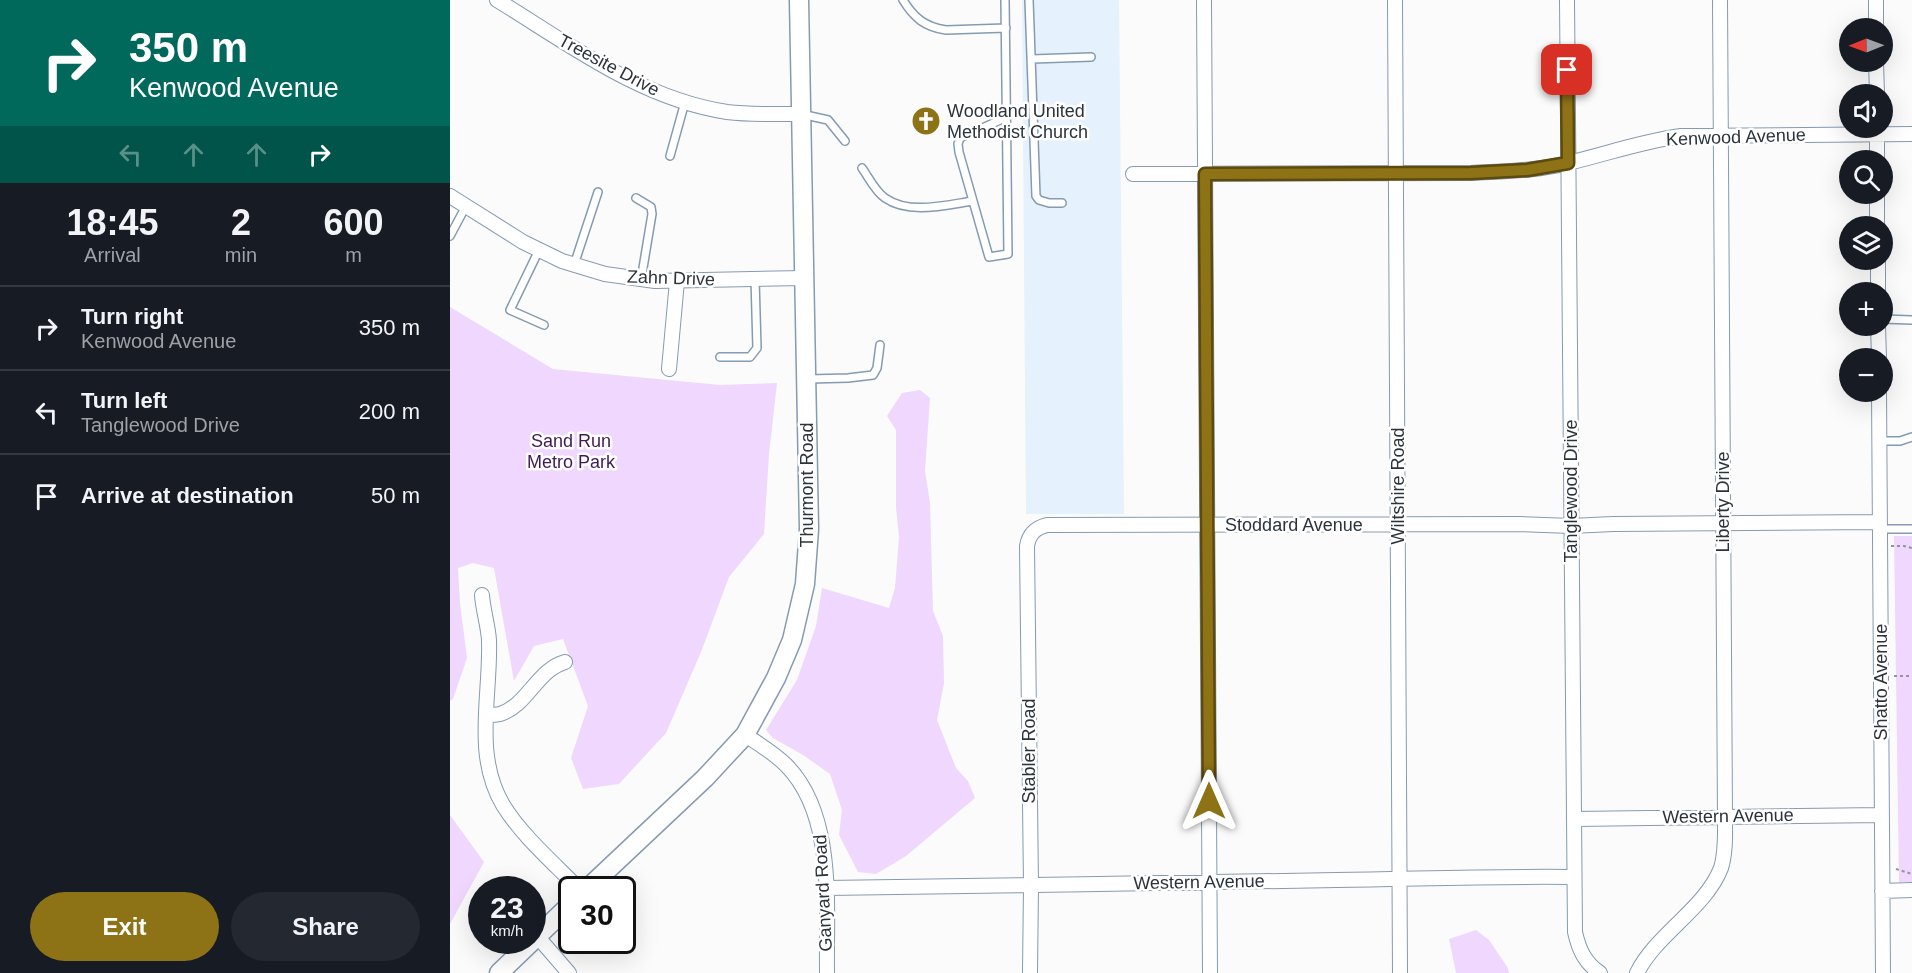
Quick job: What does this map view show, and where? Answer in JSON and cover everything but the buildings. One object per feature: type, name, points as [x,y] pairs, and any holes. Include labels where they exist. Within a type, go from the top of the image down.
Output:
[{"type":"street","name":"Treesite Drive","points":[[496,0],[616,73],[644,87],[686,102],[728,112],[801,114]]},
{"type":"street","name":"Thurmont Road","points":[[601,876],[705,778],[745,735],[767,696],[784,659],[797,622],[805,584],[809,529],[799,0]]},
{"type":"street","points":[[1204,0],[1210,973]]},
{"type":"street","name":"Wiltshire Road","points":[[1395,0],[1400,973]]},
{"type":"street","name":"Tanglewood Drive","points":[[1567,0],[1573,877],[1577,941],[1583,956],[1591,967],[1600,973]]},
{"type":"street","name":"Liberty Drive","points":[[1637,973],[1648,954],[1707,891],[1724,857],[1724,523],[1719,0]]},
{"type":"street","points":[[1876,0],[1876,18]]},
{"type":"street","name":"Kenwood Avenue","points":[[1893,132],[1912,134]]},
{"type":"street","name":"Kenwood Avenue","points":[[1132,174],[1471,173],[1527,170],[1568,163],[1656,140],[1682,136],[1839,133]]},
{"type":"street","name":"Zahn Drive","points":[[450,196],[539,250],[574,265],[605,274],[677,281],[804,278]]},
{"type":"street","points":[[669,369],[677,281]]},
{"type":"street","name":"Shatto Avenue","points":[[1879,402],[1883,973]]},
{"type":"street","name":"Stoddard Avenue","points":[[1034,531],[1037,527],[1047,525],[1520,524],[1571,526],[1724,523],[1879,526]]},
{"type":"street","name":"Stabler Road","points":[[1030,973],[1027,546],[1029,537],[1034,531]]},
{"type":"street","points":[[482,595],[489,637],[484,744],[489,772],[503,805],[522,829],[567,876]]},
{"type":"street","points":[[486,715],[501,714],[513,707],[543,675],[556,664],[565,662]]},
{"type":"street","name":"Ganyard Road","points":[[745,735],[779,758],[788,767],[809,798],[819,826],[826,888],[827,973]]},
{"type":"street","name":"Western Avenue","points":[[1574,819],[1882,815]]},
{"type":"street","name":"Western Avenue","points":[[826,888],[1573,877]]},
{"type":"street","points":[[1882,891],[1912,890]]},
{"type":"street","points":[[546,928],[558,916]]},
{"type":"street","points":[[546,946],[569,973]]},
{"type":"street","points":[[499,973],[519,954]]},
{"type":"lane","points":[[903,0],[920,22],[936,29],[1006,28]]},
{"type":"lane","points":[[1005,0],[1006,28],[1007,117],[1008,254],[989,257],[958,144],[960,138],[1007,117]]},
{"type":"lane","points":[[1029,0],[1036,196],[1039,200],[1049,203],[1062,203]]},
{"type":"lane","points":[[1032,59],[1091,57]]},
{"type":"lane","points":[[670,156],[686,102]]},
{"type":"lane","points":[[801,114],[828,120],[845,141]]},
{"type":"lane","points":[[862,168],[883,196],[893,203],[928,208],[973,201]]},
{"type":"lane","points":[[574,265],[598,192]]},
{"type":"lane","points":[[636,198],[651,207],[652,214],[640,279]]},
{"type":"lane","points":[[450,236],[466,206]]},
{"type":"lane","points":[[539,250],[510,310],[544,325]]},
{"type":"lane","points":[[720,357],[750,357],[757,348],[755,279]]},
{"type":"lane","points":[[1893,319],[1912,320]]},
{"type":"lane","points":[[806,379],[873,375],[877,368],[880,345]]},
{"type":"lane","points":[[1879,441],[1900,441],[1912,437]]},
{"type":"lane","points":[[1879,526],[1912,529]]},
{"type":"path","points":[[1880,546],[1912,548]]},
{"type":"path","points":[[1881,676],[1912,676]]},
{"type":"path","points":[[1882,864],[1912,874]]},
{"type":"shaded area","points":[[1022,0],[1119,0],[1124,514],[1026,514]]},
{"type":"green space","name":"Sand Run Metro Park","points":[[450,307],[553,369],[720,385],[777,383],[769,454],[764,534],[729,577],[701,652],[666,733],[619,784],[583,789],[571,758],[588,706],[563,639],[534,646],[514,681],[494,568],[473,563],[458,568],[467,658],[453,699],[450,701]]},
{"type":"green space","points":[[920,390],[930,398],[925,471],[930,503],[933,611],[943,636],[944,683],[937,720],[956,768],[968,781],[975,798],[906,856],[876,874],[858,872],[839,835],[842,810],[830,774],[773,738],[766,730],[797,680],[816,626],[822,588],[889,608],[895,588],[899,537],[896,507],[896,430],[887,416],[902,393]]},
{"type":"green space","points":[[1894,536],[1912,536],[1912,883],[1899,882]]},
{"type":"green space","points":[[450,815],[484,862],[476,876],[468,876],[468,891],[450,924]]},
{"type":"green space","points":[[1476,930],[1489,940],[1509,973],[1456,973],[1449,939]]},
{"type":"place","name":"Woodland United Methodist Church","points":[[926,121]]},
{"type":"route","points":[[1209,801],[1205,174],[1471,173],[1527,170],[1568,163],[1567,70]]}]
